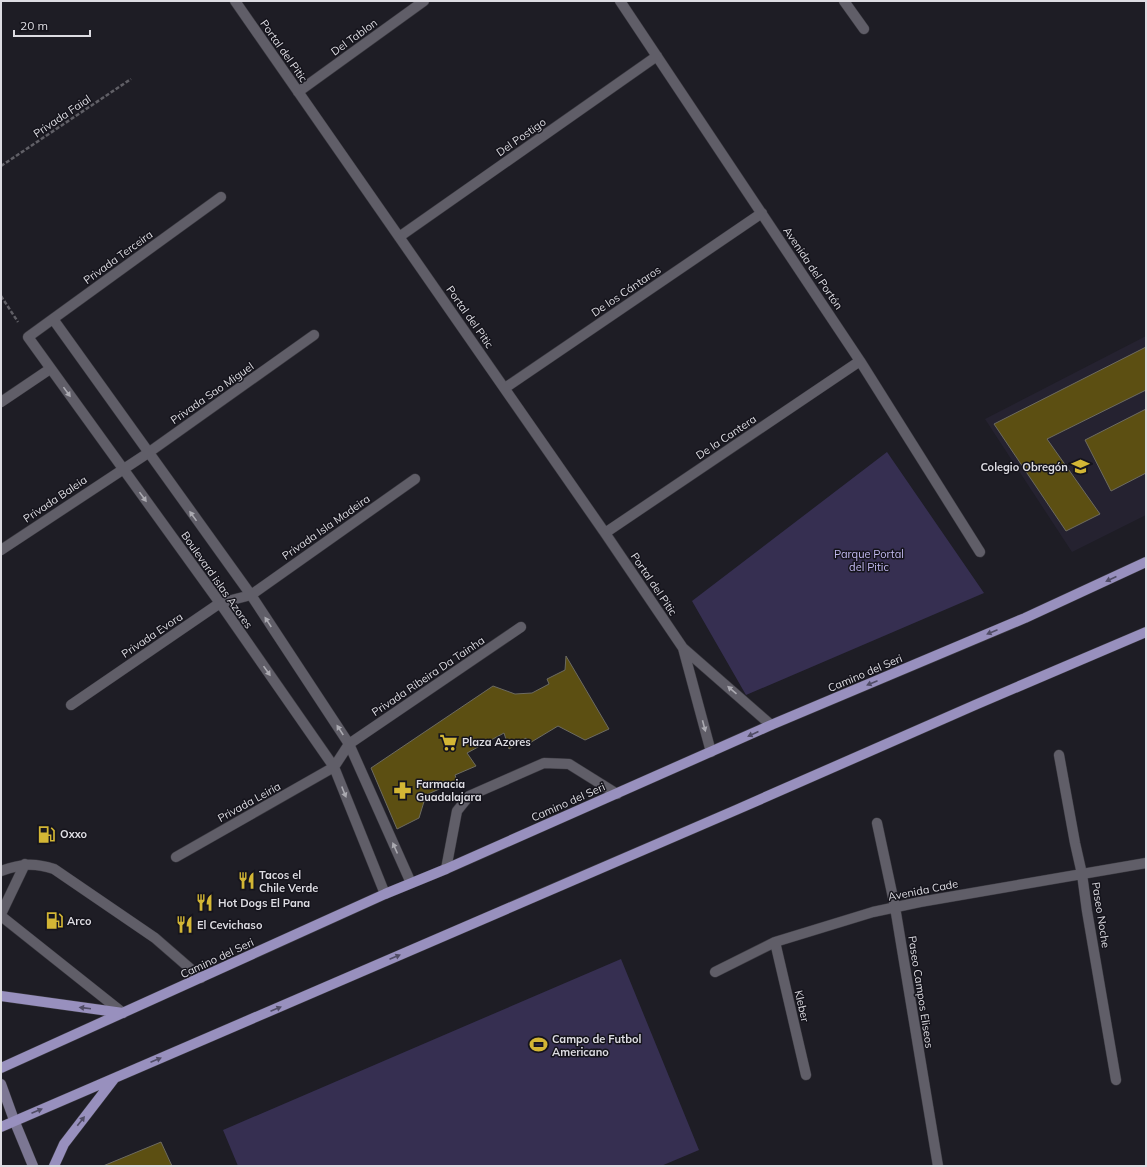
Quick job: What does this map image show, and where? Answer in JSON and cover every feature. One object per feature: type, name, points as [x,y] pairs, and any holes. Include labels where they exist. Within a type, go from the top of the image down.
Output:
[{"type":"main road","name":"Camino del Seri","points":[[1,1068],[385,894],[446,869],[772,725],[1025,618],[1146,562]]},
{"type":"main road","points":[[1,1126],[1146,632]]},
{"type":"main road","points":[[1,996],[123,1013]]},
{"type":"main road","points":[[54,1166],[64,1144],[115,1078]]},
{"type":"main road","points":[[1,1084],[33,1166]]},
{"type":"street","name":"Portal del Pitic","points":[[235,1],[684,648],[772,725]]},
{"type":"street","name":"Del Tablon","points":[[298,92],[424,1]]},
{"type":"street","name":"Avenida del Portón","points":[[620,1],[860,361],[980,552]]},
{"type":"street","points":[[844,1],[864,29]]},
{"type":"street","name":"Del Postigo","points":[[399,236],[657,56]]},
{"type":"street","name":"Privada Terceira","points":[[28,337],[222,197]]},
{"type":"street","name":"De los Cántaros","points":[[504,388],[762,213]]},
{"type":"street","name":"Boulevard islas Azores","points":[[52,319],[251,595],[349,744],[410,884]]},
{"type":"street","name":"Privada Sao Miguel","points":[[123,468],[148,453],[314,335]]},
{"type":"street","name":"Boulevard islas Azores","points":[[28,337],[220,603],[334,767],[385,894]]},
{"type":"street","name":"De la Cantera","points":[[605,533],[860,361]]},
{"type":"street","points":[[1,402],[50,369]]},
{"type":"street","name":"Privada Baleia","points":[[1,550],[123,468]]},
{"type":"street","name":"Privada Isla Madeira","points":[[251,595],[415,479]]},
{"type":"street","name":"Privada Evora","points":[[71,705],[220,603],[251,595]]},
{"type":"street","name":"Privada Ribeira Da Tainha","points":[[349,744],[521,627]]},
{"type":"street","name":"Portal del Pitic","points":[[684,648],[711,752]]},
{"type":"street","points":[[334,767],[349,744]]},
{"type":"street","name":"Paseo Noche","points":[[1059,755],[1082,874],[1116,1080]]},
{"type":"street","points":[[446,869],[457,810],[469,796],[496,784],[544,763],[569,764],[617,794]]},
{"type":"street","name":"Privada Leiria","points":[[176,857],[334,767]]},
{"type":"street","name":"Paseo Campos Eliseos","points":[[877,823],[894,906],[938,1166]]},
{"type":"street","name":"Avenida Cade","points":[[715,972],[775,942],[894,906],[1146,863]]},
{"type":"street","points":[[1,871],[25,864],[43,865],[54,869],[155,938],[201,978]]},
{"type":"street","points":[[25,864],[1,915],[123,1013]]},
{"type":"street","name":"Kleber","points":[[775,942],[806,1075]]},
{"type":"path","name":"Privada Faial","points":[[1,166],[131,79]]},
{"type":"path","points":[[1,296],[28,337]]},
{"type":"shaded area","name":"Colegio Obregón","points":[[1146,336],[1146,515],[1072,552],[985,419]]},
{"type":"green space","name":"Parque Portal del Pitic","points":[[887,452],[984,593],[746,695],[692,601]]},
{"type":"green space","name":"Campo de Futbol Americano","points":[[621,959],[699,1150],[661,1166],[238,1166],[223,1130]]},
{"type":"building","points":[[1146,347],[1146,390],[1047,439],[1100,514],[1066,531],[994,424]]},
{"type":"building","points":[[1146,409],[1146,473],[1111,491],[1085,440]]},
{"type":"building","name":"Plaza Azores","points":[[566,656],[609,729],[585,740],[558,726],[528,744],[526,738],[509,749],[504,733],[467,753],[476,766],[455,775],[457,781],[426,795],[419,818],[397,829],[371,768],[493,686],[515,694],[532,693],[549,684],[547,679],[565,670]]},
{"type":"building","points":[[161,1142],[172,1166],[103,1166]]},
{"type":"place","name":"Colegio Obregón","points":[[1081,467]]},
{"type":"place","name":"Plaza Azores","points":[[449,742]]},
{"type":"place","name":"Farmacia Guadalajara","points":[[403,790]]},
{"type":"place","name":"Oxxo","points":[[47,834]]},
{"type":"place","name":"Tacos el Chile Verde","points":[[246,881]]},
{"type":"place","name":"Hot Dogs El Pana","points":[[205,903]]},
{"type":"place","name":"Arco","points":[[54,921]]},
{"type":"place","name":"El Cevichaso","points":[[184,925]]},
{"type":"place","name":"Campo de Futbol Americano","points":[[539,1045]]}]
